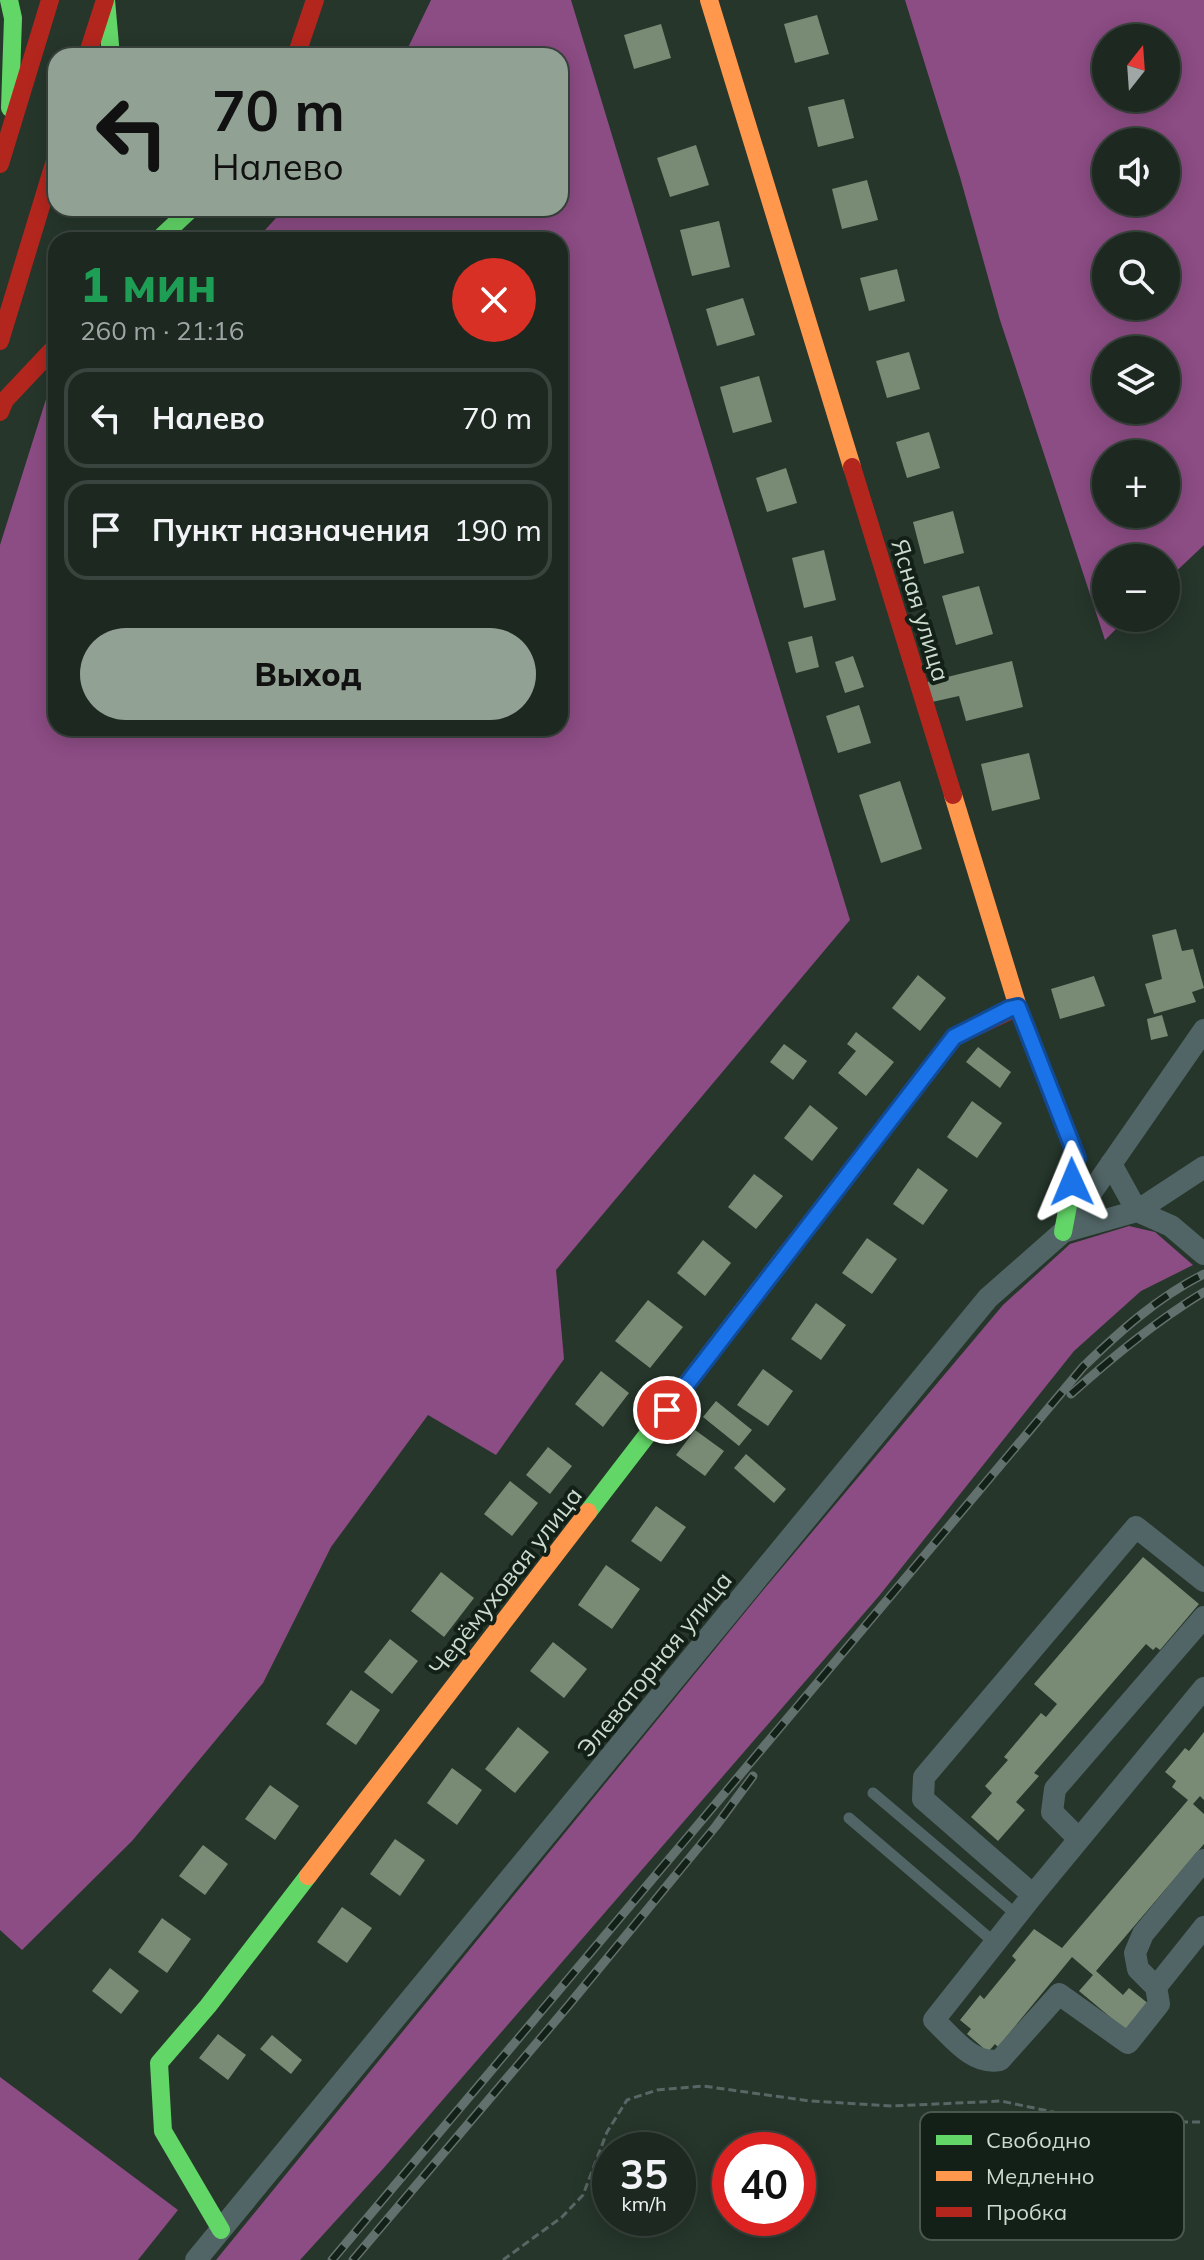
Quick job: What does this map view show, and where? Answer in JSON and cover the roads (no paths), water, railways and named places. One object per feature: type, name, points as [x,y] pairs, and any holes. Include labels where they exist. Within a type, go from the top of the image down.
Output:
[{"type":"street","points":[[9,0],[13,18],[10,129]]},
{"type":"street","points":[[0,164],[50,0]]},
{"type":"street","points":[[90,48],[105,0]]},
{"type":"street","points":[[105,0],[110,48]]},
{"type":"street","points":[[299,48],[315,0]]},
{"type":"street","name":"Ясная улица","points":[[709,0],[1018,1007],[1077,1158],[1063,1232]]},
{"type":"street","points":[[0,341],[48,183]]},
{"type":"street","points":[[166,232],[184,216]]},
{"type":"street","points":[[0,412],[5,400],[48,354]]},
{"type":"street","name":"Черёмуховая улица","points":[[221,2230],[163,2131],[159,2063],[218,1994],[954,1037],[1018,1007]]},
{"type":"street","points":[[1063,1232],[1204,1030]]},
{"type":"street","points":[[1111,1164],[1137,1211],[1171,1226],[1204,1254]]},
{"type":"street","name":"Элеваторная улица","points":[[196,2260],[988,1298],[1063,1232],[1137,1211],[1204,1167]]},
{"type":"street","points":[[1033,1895],[923,1799],[924,1777],[1136,1527],[1204,1581]]},
{"type":"street","points":[[1079,1839],[1052,1812],[1055,1789],[1204,1617]]},
{"type":"street","points":[[1204,1688],[934,2020],[978,2060],[1000,2060],[1059,1994],[1128,2043],[1159,2004],[1156,1987],[1138,1969],[1135,1953],[1143,1934],[1204,1860]]},
{"type":"street","points":[[1156,1987],[1204,1927]]},
{"type":"lane","points":[[873,1793],[1017,1915]]},
{"type":"lane","points":[[849,1818],[995,1943]]},
{"type":"railway","points":[[332,2260],[1083,1367],[1140,1316],[1204,1274]]},
{"type":"railway","points":[[1071,1394],[1135,1340],[1204,1292]]},
{"type":"railway","points":[[353,2260],[568,2006],[716,1826],[753,1776]]}]
